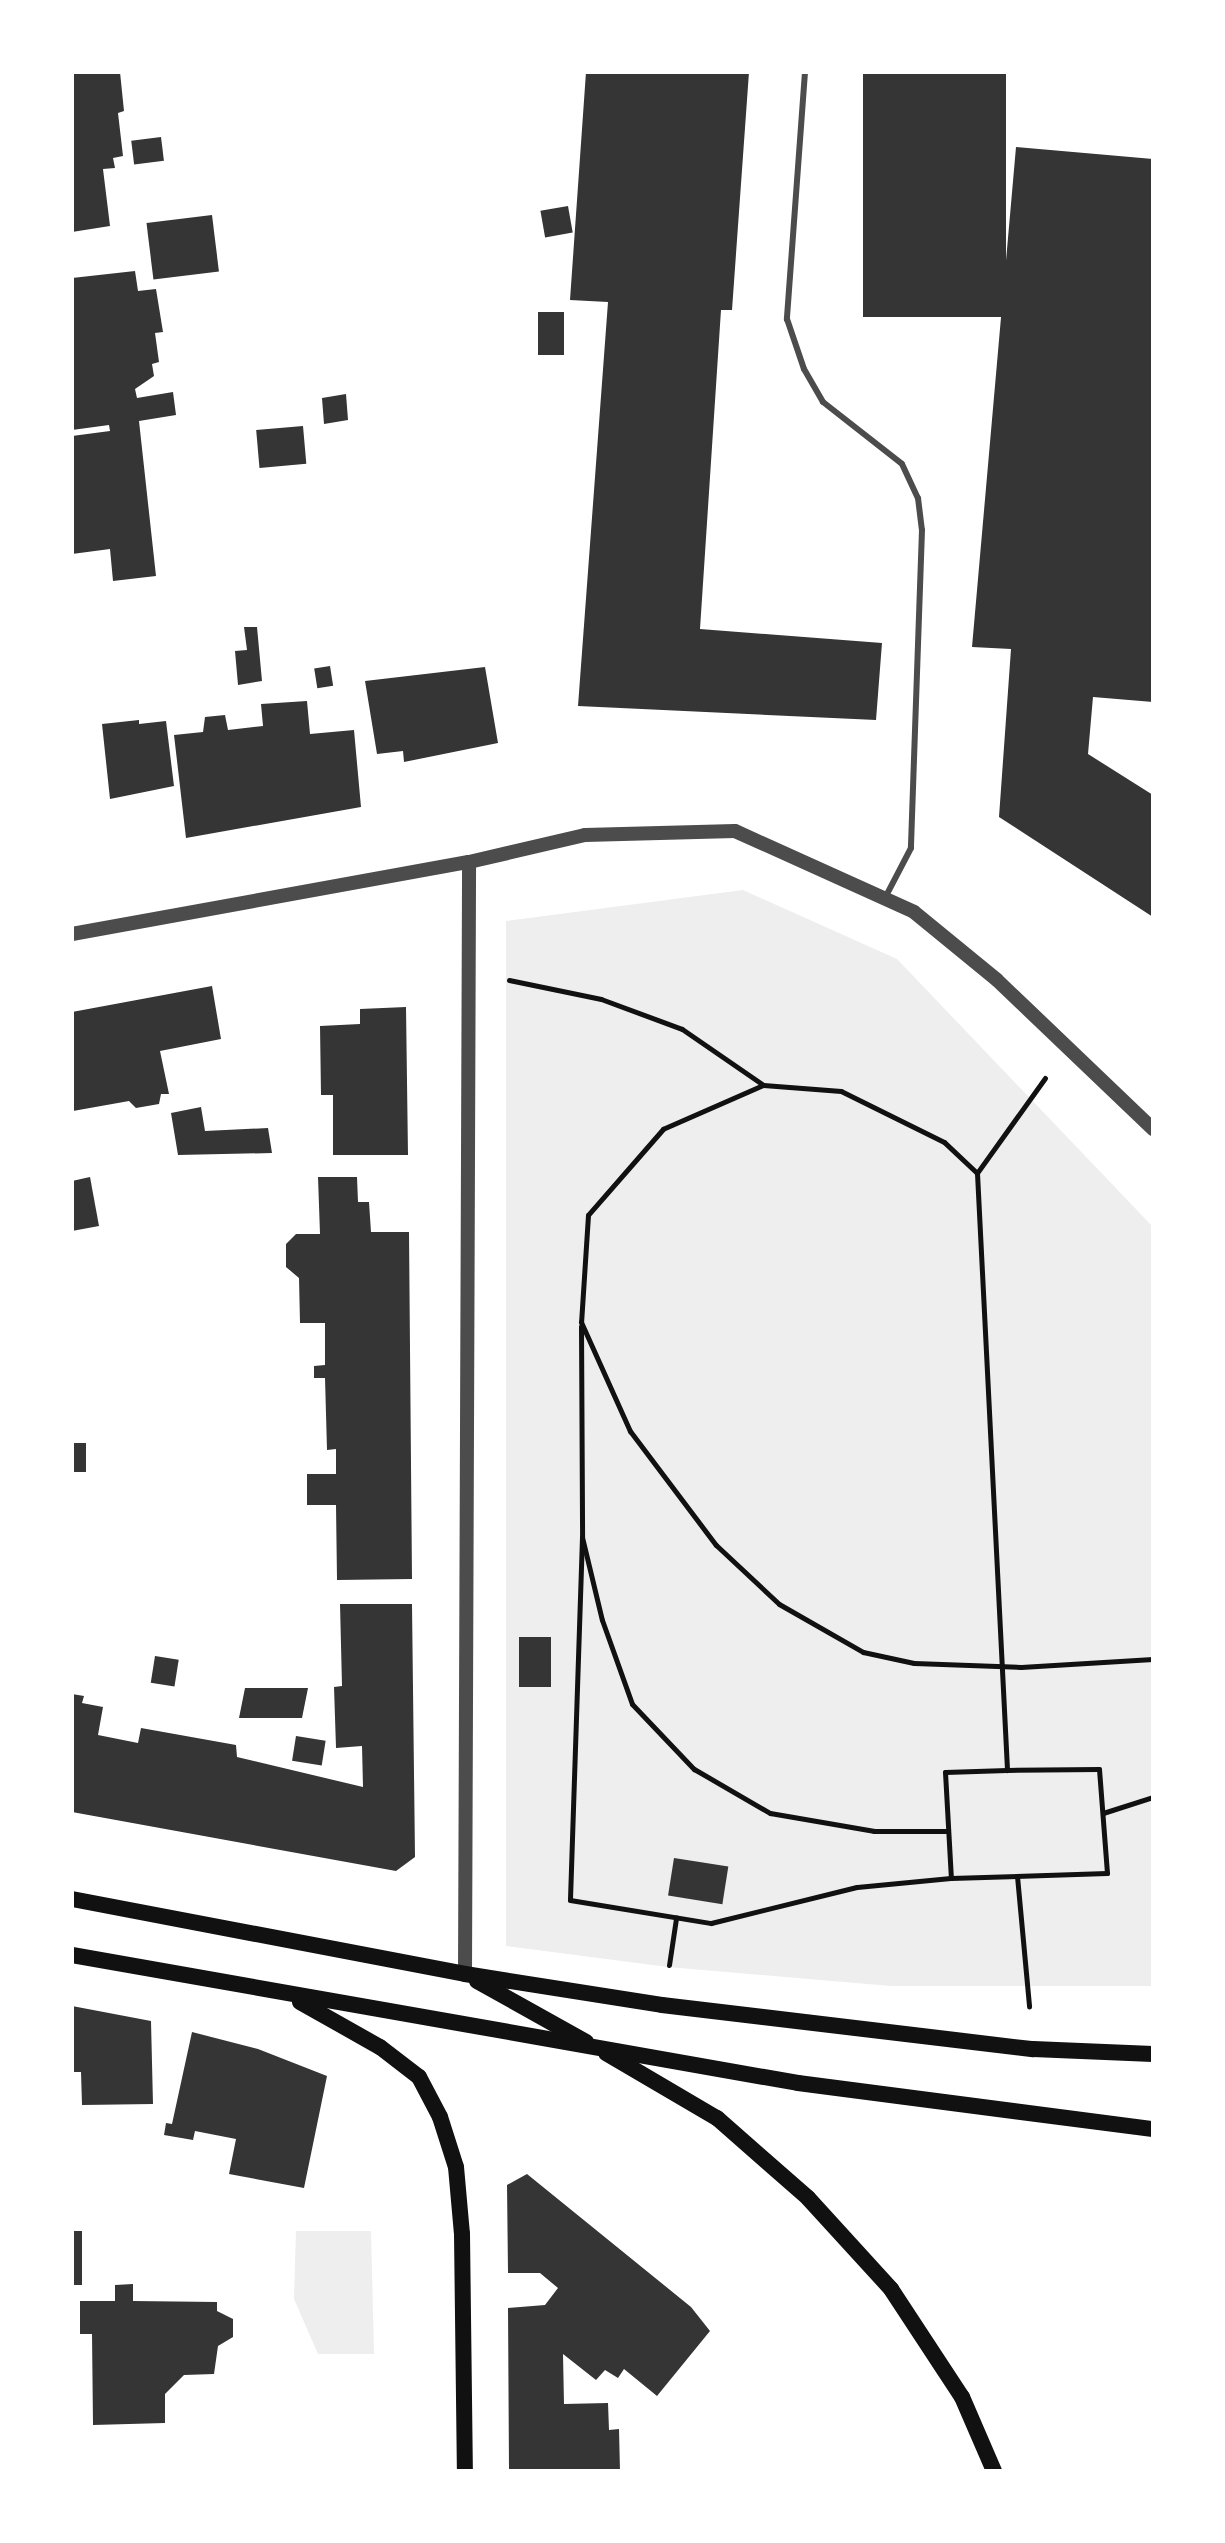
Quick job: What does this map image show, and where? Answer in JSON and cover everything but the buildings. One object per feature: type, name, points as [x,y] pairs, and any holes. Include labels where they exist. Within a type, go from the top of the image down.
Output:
[{"type":"main road","points":[[72,1899],[465,1974],[662,2005],[1033,2049],[1129,2056],[1153,2054]]},
{"type":"main road","points":[[72,1955],[289,1996],[798,2083],[1149,2129]]},
{"type":"main road","points":[[465,1974],[717,2118],[808,2198],[891,2289],[962,2397],[994,2471]]},
{"type":"main road","points":[[289,1996],[380,2047],[419,2077],[440,2117],[456,2167],[462,2234],[465,2471]]},
{"type":"street","points":[[72,934],[469,862],[585,835],[735,831],[914,912],[1067,1047],[1153,1129]]},
{"type":"street","points":[[465,1974],[469,862]]},
{"type":"lane","points":[[805,72],[787,319],[804,369],[823,402],[902,464],[918,498],[922,530],[911,848],[885,898]]},
{"type":"path","points":[[469,971],[601,999],[682,1029],[763,1085]]},
{"type":"path","points":[[1007,1770],[977,1173],[1067,1047]]},
{"type":"path","points":[[951,1878],[945,1772],[1099,1769],[1107,1873],[951,1878],[857,1887],[711,1923],[570,1900],[582,1537],[581,1322],[588,1215],[663,1129],[763,1085],[841,1091],[944,1142],[977,1173]]},
{"type":"path","points":[[581,1322],[630,1431],[716,1545],[779,1604],[863,1652],[914,1663],[1000,1667],[1114,1665],[1153,1659]]},
{"type":"path","points":[[582,1537],[602,1620],[632,1704],[694,1769],[770,1813],[874,1831],[948,1831]]},
{"type":"path","points":[[1103,1813],[1153,1797]]},
{"type":"path","points":[[1017,1876],[1033,2049]]},
{"type":"shaded area","points":[[743,890],[897,959],[1153,1227],[1153,1986],[891,1986],[668,1967],[506,1946],[506,921]]},
{"type":"shaded area","points":[[296,2231],[371,2231],[374,2354],[318,2354],[294,2299]]}]
